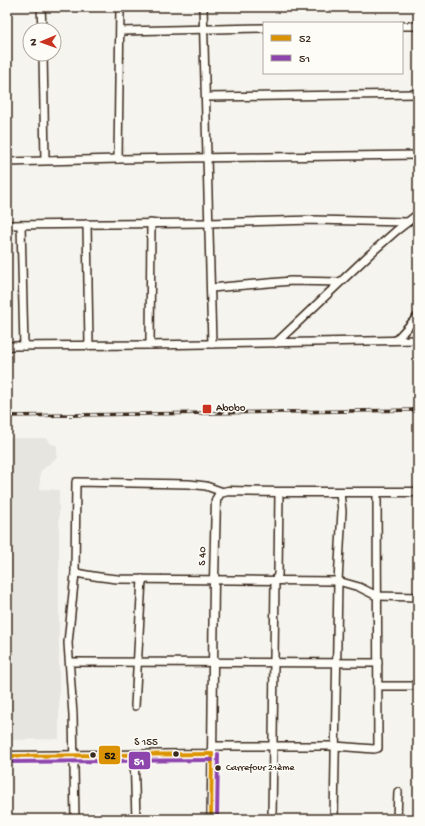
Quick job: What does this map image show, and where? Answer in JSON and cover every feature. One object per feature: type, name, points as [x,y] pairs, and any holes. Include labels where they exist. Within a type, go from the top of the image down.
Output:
[{"type":"street","points":[[42,7],[42,22]]},
{"type":"street","points":[[118,159],[121,31],[120,7]]},
{"type":"street","points":[[203,7],[212,344]]},
{"type":"street","points":[[403,26],[418,26]]},
{"type":"street","points":[[121,31],[263,28]]},
{"type":"street","points":[[43,62],[45,160]]},
{"type":"street","points":[[206,97],[418,94]]},
{"type":"street","points":[[7,162],[45,160],[418,155]]},
{"type":"street","points":[[276,343],[375,249],[407,222],[418,215]]},
{"type":"street","points":[[7,225],[208,223],[313,220],[407,222]]},
{"type":"street","points":[[150,345],[151,223]]},
{"type":"street","points":[[87,224],[89,345]]},
{"type":"street","points":[[21,225],[24,346]]},
{"type":"street","points":[[211,288],[291,281],[340,282]]},
{"type":"street","points":[[396,340],[418,316]]},
{"type":"street","points":[[7,346],[418,340]]},
{"type":"street","points":[[74,819],[74,755],[68,643],[75,573],[76,482],[189,484],[206,486],[223,492],[235,490],[340,493],[418,492]]},
{"type":"street","name":"S 40","points":[[211,819],[216,500],[220,493],[223,492]]},
{"type":"street","points":[[272,819],[273,663],[275,580],[278,575],[279,492]]},
{"type":"street","points":[[212,750],[272,746],[378,748],[377,492]]},
{"type":"street","points":[[334,819],[338,581],[342,511],[340,493]]},
{"type":"street","points":[[75,573],[97,575],[107,579],[338,581],[377,596],[418,597]]},
{"type":"street","points":[[135,706],[142,579]]},
{"type":"street","points":[[70,662],[378,663]]},
{"type":"street","points":[[378,686],[418,686]]},
{"type":"street","name":"S 155","points":[[7,756],[134,754],[212,750]]},
{"type":"street","points":[[134,754],[136,819]]},
{"type":"street","points":[[397,819],[398,792]]},
{"type":"shaded area","points":[[7,438],[47,438],[51,444],[57,445],[57,457],[40,472],[40,489],[59,490],[59,739],[7,740]]},
{"type":"railway","points":[[7,416],[418,410]]},
{"type":"transit line","name":"52","points":[[7,756],[212,754]]},
{"type":"transit line","name":"52","points":[[211,819],[212,754]]},
{"type":"transit line","name":"51","points":[[217,819],[218,754]]},
{"type":"transit line","name":"51","points":[[7,762],[212,760]]},
{"type":"place","name":"Abobo","points":[[207,409]]},
{"type":"place","name":"Carrefour 21ème","points":[[218,768]]}]
